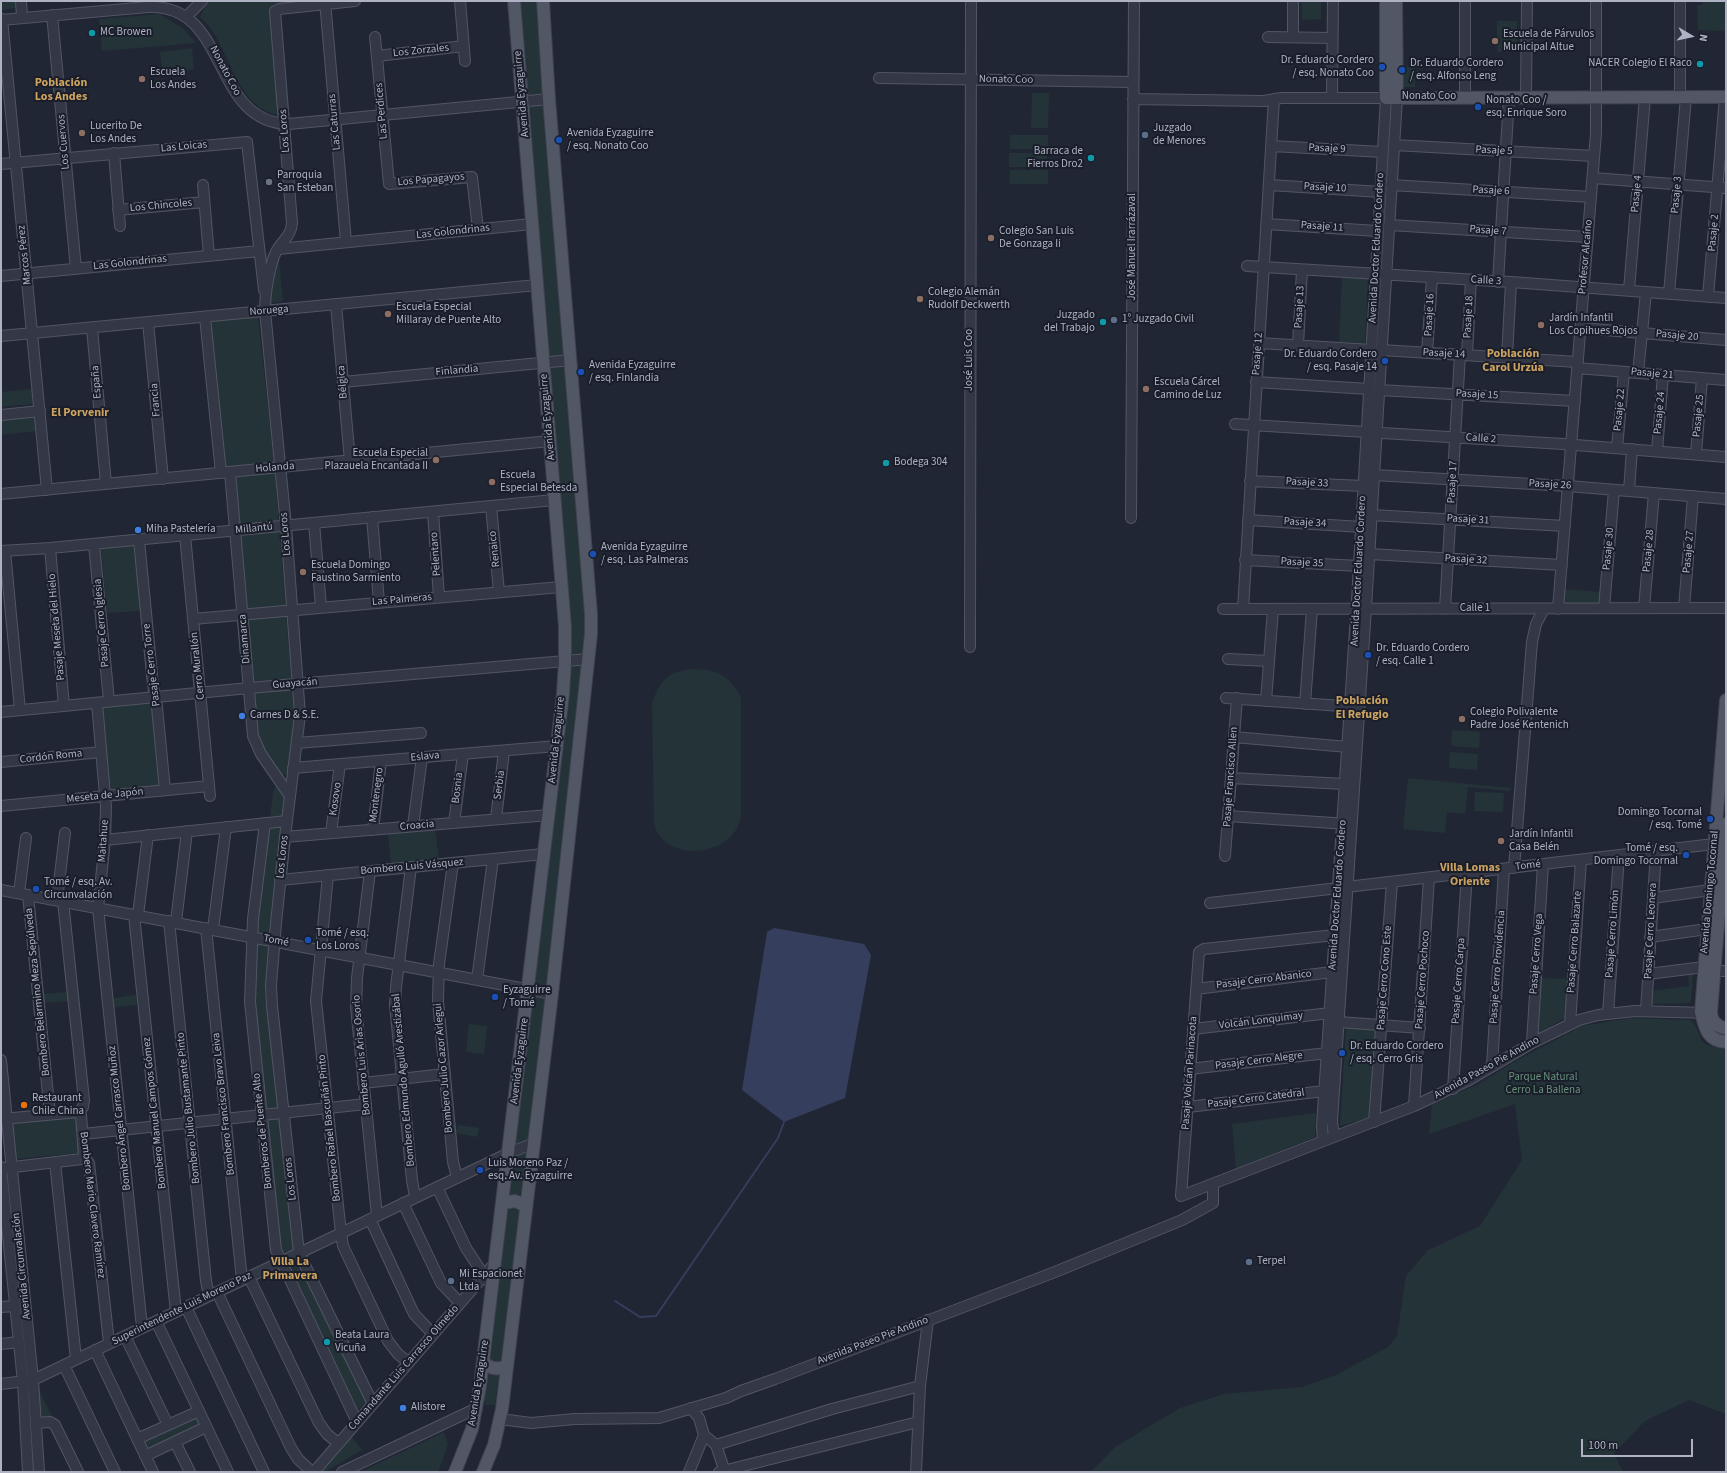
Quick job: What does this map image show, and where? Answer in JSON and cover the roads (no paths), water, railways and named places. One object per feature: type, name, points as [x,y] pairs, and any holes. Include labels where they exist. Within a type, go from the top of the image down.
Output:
[{"type":"main road","name":"Avenida Eyzaguirre","points":[[455,1472],[469,1439],[477,1408],[549,815],[565,662],[565,627],[514,1]]},
{"type":"main road","name":"Avenida Eyzaguirre","points":[[483,1472],[494,1446],[500,1419],[507,1366],[552,994],[589,659],[591,614],[543,1]]},
{"type":"main road","name":"Avenida Doctor Eduardo Cordero","points":[[1386,1],[1392,98]]},
{"type":"main road","name":"Avenida Doctor Eduardo Cordero","points":[[1392,98],[1396,1]]},
{"type":"main road","name":"Nonato Coo","points":[[1392,98],[1726,97]]},
{"type":"main road","name":"Avenida Domingo Tocornal","points":[[1706,1012],[1715,970],[1722,840],[1726,700]]},
{"type":"main road","name":"Avenida Domingo Tocornal","points":[[1715,970],[1707,929],[1710,890],[1726,824]]},
{"type":"main road","points":[[1706,1012],[1714,1023],[1720,1027],[1726,1028]]},
{"type":"main road","points":[[1706,1012],[1709,1036],[1716,1040],[1726,1042]]},
{"type":"main road","points":[[502,1203],[515,1201],[526,1206]]},
{"type":"main road","points":[[483,1362],[489,1367],[496,1369],[507,1366]]},
{"type":"street","points":[[21,1],[22,18]]},
{"type":"street","points":[[186,17],[202,1]]},
{"type":"street","points":[[325,3],[355,1]]},
{"type":"street","points":[[460,1],[465,60]]},
{"type":"street","name":"José Luis Coo","points":[[970,647],[971,1]]},
{"type":"street","name":"José Manuel Irarrázaval","points":[[1131,518],[1134,1]]},
{"type":"street","points":[[1293,1],[1293,37]]},
{"type":"street","points":[[1332,98],[1333,1]]},
{"type":"street","points":[[1464,97],[1465,1]]},
{"type":"street","points":[[1526,97],[1527,1]]},
{"type":"street","name":"Profesor Alcaíno","points":[[1558,609],[1594,156],[1596,97],[1596,1]]},
{"type":"street","name":"Pasaje 3","points":[[1669,294],[1683,97],[1680,1]]},
{"type":"street","name":"Los Loros","points":[[265,294],[278,249],[288,237],[292,227],[276,10],[325,3]]},
{"type":"street","name":"Las Caturras","points":[[325,3],[346,242]]},
{"type":"street","name":"Nonato Coo","points":[[2,19],[151,4],[173,10],[186,17],[198,27],[206,38],[231,86],[244,104],[261,118],[275,123],[284,124],[550,99]]},
{"type":"street","name":"Los Cuervos","points":[[52,15],[76,268]]},
{"type":"street","name":"Marcos Pérez","points":[[2,19],[47,490]]},
{"type":"street","name":"Las Perdices","points":[[376,37],[389,184]]},
{"type":"street","points":[[1268,37],[1332,38]]},
{"type":"street","name":"Los Zorzales","points":[[377,56],[464,46]]},
{"type":"street","name":"Nonato Coo","points":[[879,78],[1133,82]]},
{"type":"street","points":[[1498,282],[1509,97]]},
{"type":"street","name":"Pasaje 4","points":[[1629,290],[1645,97]]},
{"type":"street","name":"Pasaje 2","points":[[1708,297],[1722,188],[1726,97]]},
{"type":"street","name":"Nonato Coo","points":[[1133,99],[1264,101],[1274,99],[1392,98]]},
{"type":"street","name":"Avenida Doctor Eduardo Cordero","points":[[1334,1137],[1332,1121],[1339,1022],[1343,888],[1362,609],[1370,554],[1374,475],[1372,432],[1374,390],[1381,274],[1389,225],[1394,145],[1392,98]]},
{"type":"street","name":"Avenida Doctor Eduardo Cordero","points":[[1381,274],[1378,231],[1383,152],[1392,98]]},
{"type":"street","name":"Pasaje 12","points":[[1242,609],[1274,99]]},
{"type":"street","name":"Los Loros","points":[[248,142],[262,281],[265,294],[265,311],[286,526],[300,715],[280,880],[274,941],[272,999],[299,1253],[373,1404]]},
{"type":"street","name":"Las Loicas","points":[[1,164],[248,142]]},
{"type":"street","name":"Pasaje 5","points":[[1394,145],[1594,156]]},
{"type":"street","name":"Pasaje 9","points":[[1271,146],[1383,152]]},
{"type":"street","points":[[114,153],[120,226]]},
{"type":"street","name":"Los Papagayos","points":[[389,184],[472,177],[478,229]]},
{"type":"street","points":[[1592,178],[1722,188]]},
{"type":"street","points":[[203,185],[209,256]]},
{"type":"street","name":"Pasaje 10","points":[[1268,185],[1381,192]]},
{"type":"street","name":"Pasaje 6","points":[[1391,185],[1591,197]]},
{"type":"street","name":"Los Chincoles","points":[[118,210],[204,202]]},
{"type":"street","name":"Las Golondrinas","points":[[278,249],[532,224]]},
{"type":"street","name":"Pasaje 11","points":[[1266,224],[1378,231]]},
{"type":"street","name":"Pasaje 7","points":[[1389,225],[1588,237]]},
{"type":"street","name":"Las Golondrinas","points":[[1,276],[259,251]]},
{"type":"street","name":"Calle 3","points":[[1247,266],[1511,282],[1726,298]]},
{"type":"street","name":"Pasaje 13","points":[[1298,345],[1302,270]]},
{"type":"street","name":"Pasaje 16","points":[[1427,353],[1432,278]]},
{"type":"street","name":"Pasaje 18","points":[[1464,355],[1471,280]]},
{"type":"street","points":[[1507,357],[1511,282]]},
{"type":"street","name":"Noruega","points":[[1,336],[537,285]]},
{"type":"street","points":[[1638,373],[1646,292]]},
{"type":"street","name":"Bélgica","points":[[336,304],[350,460]]},
{"type":"street","name":"Dinamarca","points":[[205,317],[235,530],[255,741],[261,754],[290,796]]},
{"type":"street","name":"Francia","points":[[148,322],[163,478]]},
{"type":"street","name":"España","points":[[92,328],[106,484]]},
{"type":"street","name":"Pasaje 20","points":[[1581,328],[1726,340]]},
{"type":"street","name":"Pasaje 14","points":[[1259,343],[1507,357],[1578,365]]},
{"type":"street","name":"Pasaje 17","points":[[1445,609],[1458,394],[1464,355]]},
{"type":"street","name":"Finlandia","points":[[343,382],[572,360]]},
{"type":"street","name":"Pasaje 21","points":[[1578,365],[1624,372],[1726,380]]},
{"type":"street","name":"Pasaje 22","points":[[1617,448],[1624,372]]},
{"type":"street","name":"Pasaje 24","points":[[1657,451],[1663,375]]},
{"type":"street","name":"Pasaje 25","points":[[1696,454],[1702,378]]},
{"type":"street","name":"Pasaje 15","points":[[1256,382],[1575,401]]},
{"type":"street","points":[[1,415],[40,412]]},
{"type":"street","name":"Calle 2","points":[[1235,424],[1571,444],[1726,456]]},
{"type":"street","name":"Avenida Doctor Eduardo Cordero","points":[[1362,609],[1359,566],[1364,486],[1372,432]]},
{"type":"street","name":"Holanda","points":[[1,494],[550,441]]},
{"type":"street","points":[[1629,491],[1632,449]]},
{"type":"street","name":"Pasaje 26","points":[[1374,475],[1568,486],[1726,499]]},
{"type":"street","name":"Pasaje 33","points":[[1250,481],[1364,486]]},
{"type":"street","name":"Pasaje 30","points":[[1604,608],[1614,490]]},
{"type":"street","name":"Pasaje 28","points":[[1644,608],[1654,493]]},
{"type":"street","name":"Pasaje 27","points":[[1684,608],[1693,496]]},
{"type":"street","name":"Millantú","points":[[3,551],[139,540],[554,500]]},
{"type":"street","name":"Renaico","points":[[490,506],[499,592]]},
{"type":"street","name":"Pelentaro","points":[[433,512],[439,597]]},
{"type":"street","name":"Pasaje 31","points":[[1372,514],[1565,526]]},
{"type":"street","points":[[372,517],[380,602]]},
{"type":"street","name":"Pasaje 34","points":[[1248,520],[1362,527]]},
{"type":"street","points":[[314,523],[321,607]]},
{"type":"street","name":"Cerro Murallón","points":[[185,535],[210,791]]},
{"type":"street","name":"Pasaje Cerro Torre","points":[[139,540],[165,790]]},
{"type":"street","name":"Pasaje Cerro Iglesia","points":[[94,544],[109,701]]},
{"type":"street","name":"Pasaje Meseta del Hielo","points":[[50,548],[64,706]]},
{"type":"street","points":[[3,551],[20,710]]},
{"type":"street","name":"Pasaje 32","points":[[1370,554],[1562,565]]},
{"type":"street","name":"Pasaje 35","points":[[1246,560],[1359,566]]},
{"type":"street","name":"Las Palmeras","points":[[193,618],[561,587]]},
{"type":"street","name":"Calle 1","points":[[1223,609],[1726,608]]},
{"type":"street","points":[[1266,701],[1272,609]]},
{"type":"street","points":[[1305,704],[1312,609]]},
{"type":"street","points":[[1509,868],[1532,642],[1536,624],[1544,609]]},
{"type":"street","name":"Guayacán","points":[[1,712],[249,688],[589,659]]},
{"type":"street","points":[[1228,659],[1269,661]]},
{"type":"street","points":[[1226,698],[1355,707]]},
{"type":"street","name":"Pasaje Francisco Allen","points":[[1225,856],[1237,698]]},
{"type":"street","name":"Maitahue","points":[[97,703],[105,796],[105,840],[98,908]]},
{"type":"street","name":"Avenida Doctor Eduardo Cordero","points":[[1347,824],[1345,784],[1348,747],[1355,707]]},
{"type":"street","points":[[297,743],[421,733]]},
{"type":"street","points":[[1234,737],[1348,747]]},
{"type":"street","name":"Eslava","points":[[293,768],[557,746]]},
{"type":"street","name":"Serbia","points":[[496,819],[504,751]]},
{"type":"street","name":"Cordón Roma","points":[[1,762],[101,752]]},
{"type":"street","name":"Bosnia","points":[[454,823],[463,754]]},
{"type":"street","points":[[413,826],[422,757]]},
{"type":"street","name":"Montenegro","points":[[373,830],[381,761]]},
{"type":"street","name":"Kosovo","points":[[331,833],[340,764]]},
{"type":"street","points":[[1231,778],[1345,784]]},
{"type":"street","name":"Meseta de Japón","points":[[1,806],[165,790],[210,791]]},
{"type":"street","name":"Croacia","points":[[285,837],[549,815]]},
{"type":"street","points":[[1228,816],[1347,824]]},
{"type":"street","points":[[105,840],[287,821]]},
{"type":"street","name":"Bomberos de Puente Alto","points":[[265,823],[252,937],[250,1002],[276,1250],[357,1422]]},
{"type":"street","name":"Bombero Francisco Bravo Leiva","points":[[226,827],[210,929],[226,1119],[246,1278],[319,1423],[327,1434],[338,1443]]},
{"type":"street","name":"Bombero Julio Bustamante Pinto","points":[[187,831],[172,922],[206,1281],[291,1448],[298,1459],[313,1472]]},
{"type":"street","name":"Bombero Mario Clavero Ramírez","points":[[65,833],[60,901],[84,1100],[83,1107],[79,1112],[83,1134],[84,1157],[89,1162],[110,1343]]},
{"type":"street","name":"Bombero Manuel Campos Gómez","points":[[148,835],[136,915],[156,1127],[176,1312]]},
{"type":"street","name":"Bombero Belarmino Meza Sepúlveda","points":[[26,838],[23,894],[50,1114]]},
{"type":"street","name":"Tomé","points":[[1210,903],[1656,851],[1722,840]]},
{"type":"street","name":"Pasaje Cerro Leonera","points":[[1646,1011],[1656,851]]},
{"type":"street","name":"Bombero Luis Vásquez","points":[[280,880],[544,854]]},
{"type":"street","name":"Pasaje Cerro Limón","points":[[1608,1014],[1619,855]]},
{"type":"street","points":[[477,980],[493,859]]},
{"type":"street","name":"Pasaje Cerro Balazarte","points":[[1570,1024],[1581,860]]},
{"type":"street","name":"Bombero Julio Cazor Arlegui","points":[[452,863],[439,972],[438,1013],[453,1162],[457,1177]]},
{"type":"street","name":"Pasaje Cerro Vega","points":[[1532,1043],[1543,864]]},
{"type":"street","name":"Bombero Edmundo Agulló Arestizábal","points":[[411,867],[395,1005],[412,1180],[415,1197]]},
{"type":"street","name":"Pasaje Cerro Providencia","points":[[1492,1066],[1509,868]]},
{"type":"street","name":"Bombero Luis Arias Osorio","points":[[370,871],[360,957],[356,1008],[366,1104],[373,1217],[414,1314],[433,1334]]},
{"type":"street","name":"Pasaje Cerro Carpa","points":[[1452,1089],[1467,873]]},
{"type":"street","name":"Bombero Rafael Bascuñán Pinto","points":[[328,875],[320,950],[317,1006],[343,1246],[388,1341],[398,1354],[408,1362]]},
{"type":"street","name":"Pasaje Cerro Pochoco","points":[[1414,1106],[1429,878]]},
{"type":"street","name":"Pasaje Cerro Cono Este","points":[[1374,1122],[1392,882]]},
{"type":"street","name":"Avenida Doctor Eduardo Cordero","points":[[1323,1141],[1324,1091],[1332,972],[1335,935],[1343,888]]},
{"type":"street","name":"Tomé","points":[[1,890],[552,994]]},
{"type":"street","points":[[1653,898],[1710,890]]},
{"type":"street","name":"Bombero Ángel Carrasco Muñoz","points":[[98,908],[142,1327]]},
{"type":"street","points":[[1650,937],[1707,929]]},
{"type":"street","name":"Pasaje Volcán Parinacota","points":[[1181,1196],[1200,951],[1335,935]]},
{"type":"street","points":[[1648,974],[1715,970]]},
{"type":"street","name":"Pasaje Cerro Abanico","points":[[1196,989],[1332,972]]},
{"type":"street","name":"Avenida Paseo Pie Andino","points":[[1181,1196],[1414,1106],[1452,1089],[1532,1043],[1570,1024],[1589,1017],[1646,1011],[1706,1012]]},
{"type":"street","name":"Volcán Lonquimay","points":[[1193,1029],[1330,1013]]},
{"type":"street","points":[[1339,1022],[1420,1028]]},
{"type":"street","name":"Pasaje Cerro Alegre","points":[[1190,1069],[1327,1053]]},
{"type":"street","name":"Avenida Circunvalación","points":[[1,1060],[4,1119],[12,1167],[28,1381],[28,1472]]},
{"type":"street","points":[[363,1082],[445,1074]]},
{"type":"street","name":"Pasaje Cerro Catedral","points":[[1188,1107],[1324,1091]]},
{"type":"street","points":[[83,1134],[366,1104]]},
{"type":"street","points":[[4,1119],[79,1112]]},
{"type":"street","name":"Superintendente Luis Moreno Paz","points":[[1,1384],[28,1381],[176,1312],[457,1177],[534,1143]]},
{"type":"street","points":[[1,1168],[82,1159],[84,1157]]},
{"type":"street","points":[[55,1162],[76,1359]]},
{"type":"street","name":"Avenida Circunvalación","points":[[1,1168],[19,1342],[36,1423],[38,1472]]},
{"type":"street","name":"Avenida Paseo Pie Andino","points":[[500,1419],[532,1423],[575,1419],[659,1418],[726,1398],[1055,1272],[1182,1220],[1213,1203],[1212,1184]]},
{"type":"street","points":[[437,1187],[466,1248],[484,1274],[492,1290]]},
{"type":"street","points":[[402,1203],[441,1283],[460,1304]]},
{"type":"street","name":"Comandante Luis Carrasco Olmedo","points":[[313,1472],[494,1263]]},
{"type":"street","points":[[1,1307],[15,1306]]},
{"type":"street","points":[[186,1307],[264,1472]]},
{"type":"street","points":[[916,1472],[920,1386],[928,1320]]},
{"type":"street","points":[[156,1321],[228,1472]]},
{"type":"street","points":[[125,1336],[168,1425]]},
{"type":"street","points":[[1,1344],[19,1342]]},
{"type":"street","points":[[95,1350],[153,1472]]},
{"type":"street","points":[[64,1364],[115,1472]]},
{"type":"street","points":[[716,1445],[832,1409],[920,1386]]},
{"type":"street","points":[[342,1472],[477,1408]]},
{"type":"street","points":[[691,1408],[699,1418],[704,1435],[716,1445],[723,1471],[918,1422]]},
{"type":"street","points":[[137,1439],[199,1411]]},
{"type":"street","points":[[36,1423],[54,1423],[78,1472]]},
{"type":"street","points":[[145,1456],[206,1427]]},
{"type":"street","points":[[689,1472],[704,1435]]},
{"type":"street","points":[[175,1442],[190,1472]]},
{"type":"water","points":[[774,928],[864,944],[871,955],[845,1098],[784,1122],[742,1090],[767,932]]},
{"type":"waterway","points":[[615,1301],[640,1317],[656,1316],[778,1138],[784,1122]]},
{"type":"place","name":"MC Browen","points":[[92,33]]},
{"type":"place","name":"Escuela de Párvulos Municipal Altue","points":[[1495,41]]},
{"type":"place","name":"NACER Colegio El Raco","points":[[1700,64]]},
{"type":"place","name":"Dr. Eduardo Cordero / esq. Nonato Coo","points":[[1382,67]]},
{"type":"place","name":"Dr. Eduardo Cordero / esq. Alfonso Leng","points":[[1402,70]]},
{"type":"place","name":"Escuela Los Andes","points":[[142,79]]},
{"type":"place","name":"Nonato Coo / esq. Enrique Soro","points":[[1478,107]]},
{"type":"place","name":"Lucerito De Los Andes","points":[[82,133]]},
{"type":"place","name":"Juzgado de Menores","points":[[1145,135]]},
{"type":"place","name":"Avenida Eyzaguirre / esq. Nonato Coo","points":[[559,140]]},
{"type":"place","name":"Barraca de Fierros Dro2","points":[[1091,158]]},
{"type":"place","name":"Parroquia San Esteban","points":[[269,182]]},
{"type":"place","name":"Colegio San Luis De Gonzaga Ii","points":[[991,238]]},
{"type":"place","name":"Colegio Alemán Rudolf Deckwerth","points":[[920,299]]},
{"type":"place","name":"Escuela Especial Millaray de Puente Alto","points":[[388,314]]},
{"type":"place","name":"1° Juzgado Civil","points":[[1114,320]]},
{"type":"place","name":"Juzgado del Trabajo","points":[[1103,322]]},
{"type":"place","name":"Jardín Infantil Los Copihues Rojos","points":[[1541,325]]},
{"type":"place","name":"Dr. Eduardo Cordero / esq. Pasaje 14","points":[[1385,361]]},
{"type":"place","name":"Avenida Eyzaguirre / esq. Finlandia","points":[[581,372]]},
{"type":"place","name":"Escuela Cárcel Camino de Luz","points":[[1146,389]]},
{"type":"place","name":"Escuela Especial Plazauela Encantada II","points":[[436,460]]},
{"type":"place","name":"Bodega 304","points":[[886,463]]},
{"type":"place","name":"Escuela Especial Betesda","points":[[492,482]]},
{"type":"place","name":"Miha Pastelería","points":[[138,530]]},
{"type":"place","name":"Avenida Eyzaguirre / esq. Las Palmeras","points":[[593,554]]},
{"type":"place","name":"Escuela Domingo Faustino Sarmiento","points":[[303,572]]},
{"type":"place","name":"Dr. Eduardo Cordero / esq. Calle 1","points":[[1368,655]]},
{"type":"place","name":"Carnes D & S.E.","points":[[242,716]]},
{"type":"place","name":"Colegio Polivalente Padre José Kentenich","points":[[1462,719]]},
{"type":"place","name":"Domingo Tocornal / esq. Tomé","points":[[1710,819]]},
{"type":"place","name":"Jardín Infantil Casa Belén","points":[[1501,841]]},
{"type":"place","name":"Tomé / esq. Domingo Tocornal","points":[[1686,855]]},
{"type":"place","name":"Tomé / esq. Av. Circunvalación","points":[[36,889]]},
{"type":"place","name":"Tomé / esq. Los Loros","points":[[308,940]]},
{"type":"place","name":"Eyzaguirre / Tomé","points":[[495,997]]},
{"type":"place","name":"Dr. Eduardo Cordero / esq. Cerro Gris","points":[[1342,1053]]},
{"type":"place","name":"Restaurant Chile China","points":[[24,1105]]},
{"type":"place","name":"Luis Moreno Paz / esq. Av. Eyzaguirre","points":[[480,1170]]},
{"type":"place","name":"Terpel","points":[[1249,1262]]},
{"type":"place","name":"Mi Espacionet Ltda","points":[[451,1281]]},
{"type":"place","name":"Beata Laura Vicuña","points":[[327,1342]]},
{"type":"place","name":"Alistore","points":[[403,1408]]},
{"type":"district","name":"Población Los Andes","points":[[61,90]]},
{"type":"district","name":"Población Carol Urzúa","points":[[1513,361]]},
{"type":"district","name":"El Porvenir","points":[[80,413]]},
{"type":"district","name":"Población El Refugio","points":[[1362,708]]},
{"type":"district","name":"Villa Lomas Oriente","points":[[1470,875]]},
{"type":"district","name":"Villa La Primavera","points":[[290,1269]]},
{"type":"park label","name":"Parque Natural Cerro La Ballena","points":[[1543,1084]]}]
